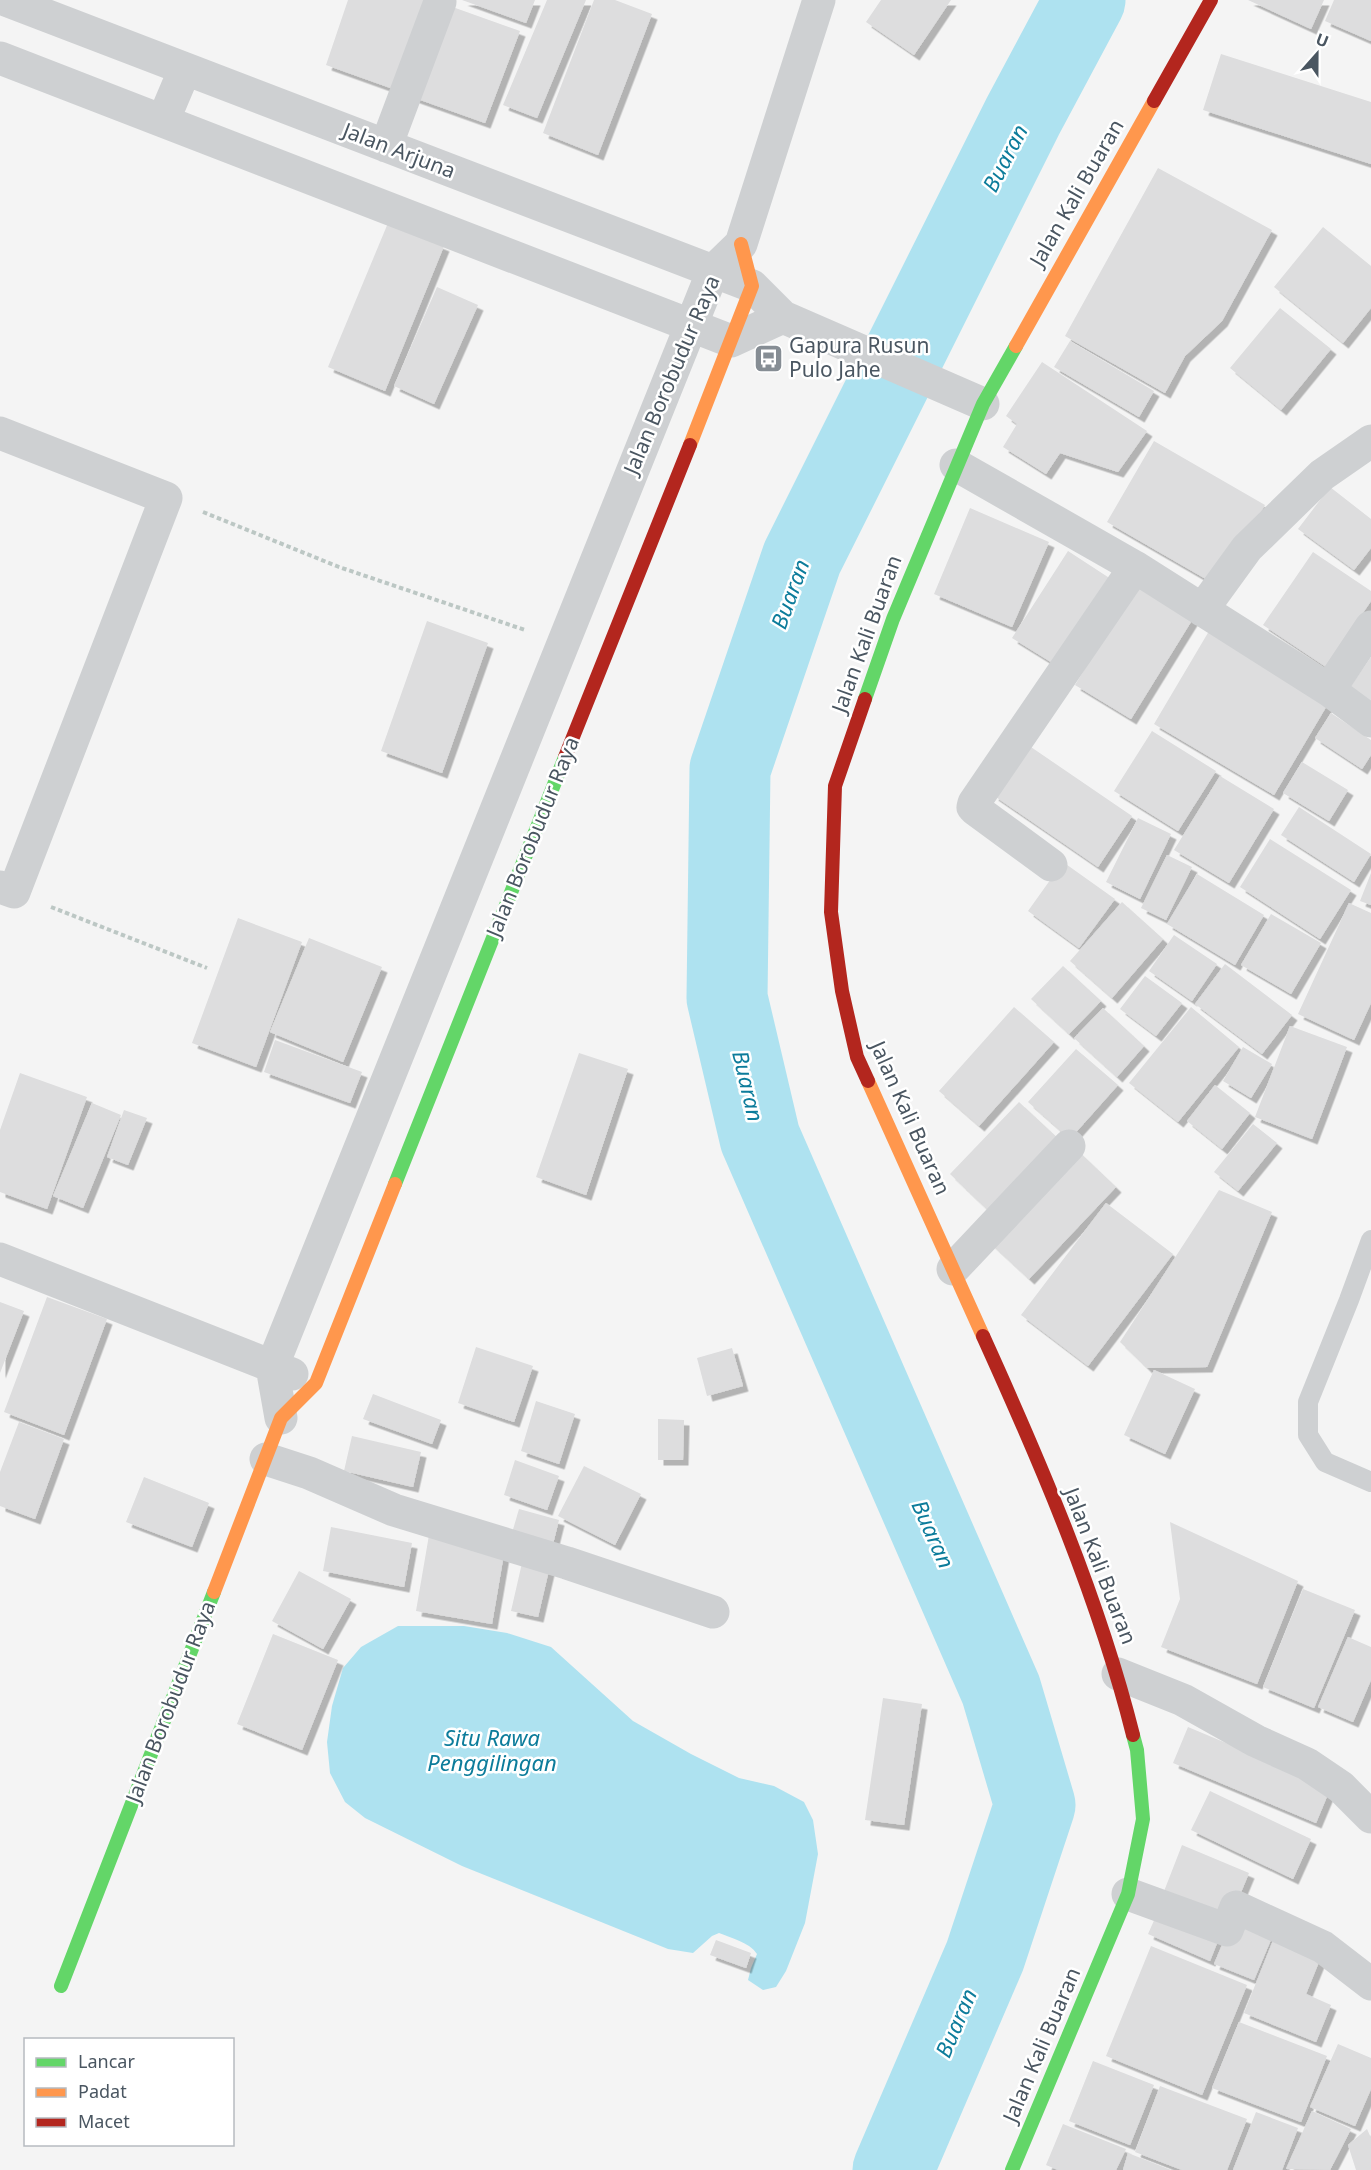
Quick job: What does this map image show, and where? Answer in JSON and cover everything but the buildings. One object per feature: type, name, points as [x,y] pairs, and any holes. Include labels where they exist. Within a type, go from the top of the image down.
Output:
[{"type":"street","name":"Jalan Arjuna","points":[[6,0],[752,286],[783,317],[972,398]]},
{"type":"street","name":"Jalan Borobudur Raya","points":[[272,1367],[712,271],[741,244],[819,0]]},
{"type":"street","name":"Jalan Kali Buaran","points":[[1019,2168],[1128,1894],[1143,1819],[1137,1750],[1118,1674],[1068,1537],[1002,1378],[857,1057],[842,991],[831,901],[835,786],[893,619],[957,465],[972,398],[1211,0]]},
{"type":"street","points":[[386,146],[440,2]]},
{"type":"street","points":[[0,58],[731,341],[783,317]]},
{"type":"street","points":[[163,121],[185,69]]},
{"type":"street","name":"Jalan Borobudur Raya","points":[[61,1986],[281,1418],[316,1383],[731,341],[752,286],[741,244]]},
{"type":"street","points":[[0,433],[166,498],[7,890]]},
{"type":"street","points":[[1202,610],[1247,548],[1322,475],[1365,454]]},
{"type":"street","points":[[957,465],[1135,567],[1329,690],[1371,721]]},
{"type":"street","points":[[1051,865],[976,810],[973,807],[974,803],[1135,567]]},
{"type":"street","points":[[1329,690],[1371,627]]},
{"type":"street","points":[[501,797],[542,815]]},
{"type":"street","points":[[374,1114],[417,1131]]},
{"type":"street","points":[[953,1269],[1069,1146]]},
{"type":"street","points":[[0,1258],[316,1383]]},
{"type":"street","points":[[272,1367],[281,1418]]},
{"type":"street","points":[[266,1459],[309,1473],[394,1510],[567,1563],[713,1612]]},
{"type":"street","points":[[1118,1674],[1183,1700],[1256,1741],[1307,1764],[1341,1787],[1371,1817]]},
{"type":"street","points":[[1128,1894],[1227,1930],[1236,1907],[1323,1947],[1371,1984]]},
{"type":"lane","points":[[1371,1240],[1308,1402],[1308,1435],[1325,1462],[1371,1482]]},
{"type":"path","points":[[166,498],[339,567],[563,643]]},
{"type":"path","points":[[7,890],[207,968]]},
{"type":"water","name":"Situ Rawa Penggilingan","points":[[398,1626],[464,1626],[507,1633],[551,1647],[633,1721],[739,1778],[774,1786],[804,1802],[813,1820],[818,1854],[805,1923],[786,1971],[776,1987],[763,1990],[748,1980],[757,1954],[740,1941],[719,1933],[712,1936],[693,1953],[668,1949],[462,1866],[365,1818],[345,1802],[330,1773],[327,1742],[332,1706],[343,1668],[361,1647]]},
{"type":"waterway","name":"Buaran","points":[[893,2170],[985,1956],[1035,1805],[1001,1690],[760,1138],[727,998],[730,769],[802,558],[1023,116],[1085,0]]},
{"type":"traffic: fast","points":[[865,699],[893,619],[983,404],[1016,346]]},
{"type":"traffic: fast","points":[[395,1184],[565,757]]},
{"type":"traffic: fast","points":[[61,1986],[214,1592]]},
{"type":"traffic: fast","points":[[1012,2170],[1128,1894],[1143,1819],[1137,1750],[1133,1735]]},
{"type":"traffic: slow","points":[[1016,346],[1154,101]]},
{"type":"traffic: slow","points":[[690,445],[752,286],[741,244]]},
{"type":"traffic: slow","points":[[868,1081],[983,1336]]},
{"type":"traffic: slow","points":[[214,1592],[281,1418],[316,1383],[395,1184]]},
{"type":"traffic: jam","points":[[1154,101],[1211,0]]},
{"type":"traffic: jam","points":[[565,757],[690,445]]},
{"type":"traffic: jam","points":[[865,699],[835,786],[831,912],[842,991],[857,1057],[868,1081]]},
{"type":"traffic: jam","points":[[983,1336],[1067,1532],[1103,1633],[1133,1735]]},
{"type":"place","name":"Gapura Rusun Pulo Jahe","points":[[768,358]]}]
